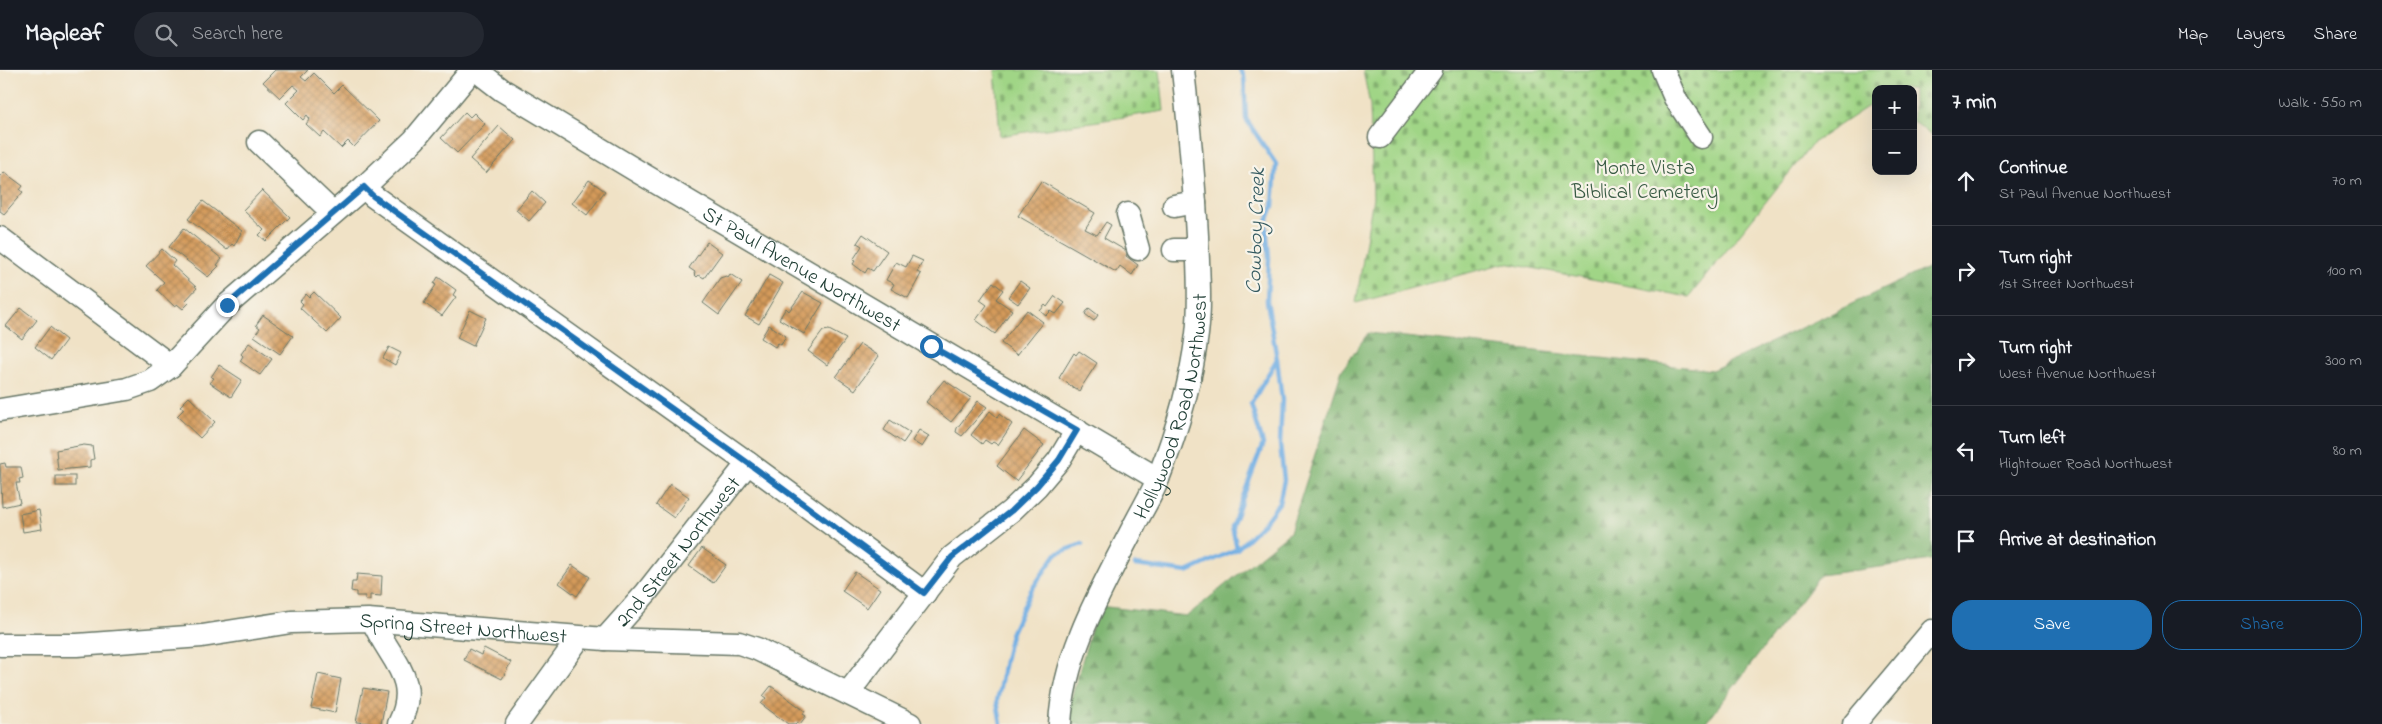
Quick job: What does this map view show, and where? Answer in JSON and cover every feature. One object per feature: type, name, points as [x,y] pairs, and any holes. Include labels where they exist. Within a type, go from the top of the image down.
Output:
[{"type":"street","points":[[0,410],[127,389],[150,381],[171,366],[227,305],[364,187],[414,140],[474,70]]},
{"type":"street","name":"St Paul Avenue Northwest","points":[[474,70],[502,90],[642,174],[860,300],[931,346],[1158,479]]},
{"type":"street","name":"Hollywood Road Northwest","points":[[1060,724],[1067,680],[1078,642],[1094,604],[1158,479],[1175,434],[1185,396],[1197,334],[1200,295],[1197,250],[1184,204],[1183,70]]},
{"type":"street","points":[[1380,137],[1431,70]]},
{"type":"street","points":[[1663,70],[1676,98],[1702,137]]},
{"type":"street","points":[[259,142],[333,214]]},
{"type":"street","points":[[364,187],[373,196],[748,463],[924,593]]},
{"type":"street","points":[[1128,214],[1138,249]]},
{"type":"street","points":[[0,238],[171,366]]},
{"type":"street","points":[[1174,250],[1197,250]]},
{"type":"street","points":[[848,693],[952,557],[1011,511],[1037,486],[1059,460],[1077,430]]},
{"type":"street","name":"2nd Street Northwest","points":[[604,640],[646,593],[748,463]]},
{"type":"street","points":[[373,620],[379,635],[396,658],[408,691],[405,710],[398,724]]},
{"type":"street","name":"Spring Street Northwest","points":[[0,644],[77,645],[202,636],[291,622],[373,620],[604,640],[739,643],[757,648],[910,724]]},
{"type":"street","points":[[1854,724],[1932,630]]},
{"type":"street","points":[[517,724],[579,638]]},
{"type":"green space","points":[[995,70],[1160,70],[1164,111],[1000,136]]},
{"type":"green space","name":"Monte Vista Biblical Cemetery","points":[[1363,70],[1932,70],[1932,135],[1917,124],[1917,85],[1872,85],[1872,104],[1814,142],[1689,297],[1505,263],[1356,303],[1373,197],[1370,105]]},
{"type":"green space","points":[[1932,266],[1932,560],[1820,575],[1705,724],[1064,724],[1098,606],[1187,616],[1290,532],[1342,370],[1368,333],[1712,370]]},
{"type":"building","points":[[275,70],[308,70],[301,77],[306,81],[314,73],[334,93],[342,85],[379,121],[354,147],[348,141],[341,148],[324,132],[320,137],[306,124],[310,119],[307,115],[303,120],[286,103],[299,90],[293,85],[280,98],[263,82]]},
{"type":"building","points":[[465,112],[470,117],[474,113],[485,124],[457,153],[441,138]]},
{"type":"building","points":[[499,126],[515,140],[486,173],[470,159]]},
{"type":"building","points":[[4,172],[23,186],[20,190],[23,192],[4,214],[0,211],[0,176]]},
{"type":"building","points":[[589,180],[605,191],[587,215],[572,203]]},
{"type":"building","points":[[1041,181],[1095,213],[1085,229],[1097,235],[1106,222],[1111,225],[1104,238],[1128,252],[1126,256],[1138,265],[1132,275],[1120,266],[1116,272],[1018,216]]},
{"type":"building","points":[[262,190],[290,217],[266,241],[259,235],[264,230],[243,210]]},
{"type":"building","points":[[532,191],[545,203],[529,221],[516,210]]},
{"type":"building","points":[[203,201],[242,231],[234,246],[232,244],[227,250],[188,219]]},
{"type":"building","points":[[184,228],[222,259],[217,265],[219,266],[208,277],[169,247]]},
{"type":"building","points":[[863,234],[887,251],[873,271],[868,268],[865,273],[853,264],[855,261],[853,260],[862,246],[857,243]]},
{"type":"building","points":[[707,242],[722,253],[704,278],[699,275],[697,277],[694,274],[695,272],[689,268]]},
{"type":"building","points":[[162,249],[175,261],[172,265],[197,288],[186,300],[189,303],[183,309],[177,304],[175,307],[157,290],[164,282],[146,266]]},
{"type":"building","points":[[912,256],[923,261],[917,272],[921,274],[908,298],[891,289],[894,284],[886,280],[896,262],[906,267]]},
{"type":"building","points":[[730,274],[742,282],[719,315],[703,303],[720,278],[728,277]]},
{"type":"building","points":[[769,275],[783,283],[759,324],[745,316]]},
{"type":"building","points":[[438,277],[456,290],[453,295],[456,297],[442,316],[424,303],[436,285],[434,284]]},
{"type":"building","points":[[1020,281],[1030,288],[1018,304],[1008,297]]},
{"type":"building","points":[[993,282],[1003,290],[996,299],[1012,310],[995,334],[976,320],[987,305],[980,300]]},
{"type":"building","points":[[314,292],[341,318],[327,333],[300,308],[303,304],[300,301],[306,294],[309,297]]},
{"type":"building","points":[[803,292],[823,303],[804,334],[779,319],[786,308],[789,311]]},
{"type":"building","points":[[1055,296],[1065,303],[1056,314],[1051,311],[1046,316],[1040,311],[1045,305],[1047,307]]},
{"type":"building","points":[[21,308],[37,320],[22,339],[6,326]]},
{"type":"building","points":[[1089,308],[1098,315],[1094,321],[1085,314]]},
{"type":"building","points":[[470,310],[486,318],[473,346],[457,338]]},
{"type":"building","points":[[1027,310],[1043,322],[1017,355],[1001,343]]},
{"type":"building","points":[[263,315],[293,336],[280,354],[254,336],[260,328],[256,325]]},
{"type":"building","points":[[769,325],[786,336],[781,345],[778,343],[775,347],[761,338]]},
{"type":"building","points":[[50,327],[66,340],[51,360],[35,347]]},
{"type":"building","points":[[829,330],[846,339],[827,365],[808,351],[823,331]]},
{"type":"building","points":[[249,343],[272,359],[260,375],[240,361],[243,356],[241,354]]},
{"type":"building","points":[[860,344],[879,356],[855,390],[836,377]]},
{"type":"building","points":[[389,347],[401,353],[395,365],[383,358]]},
{"type":"building","points":[[1079,351],[1097,363],[1079,391],[1059,378],[1074,353],[1076,355]]},
{"type":"building","points":[[219,365],[242,380],[231,397],[210,383],[214,378],[211,377]]},
{"type":"building","points":[[944,380],[971,398],[951,422],[926,402]]},
{"type":"building","points":[[189,397],[215,422],[200,438],[177,416],[184,409],[180,406]]},
{"type":"building","points":[[978,401],[987,407],[962,436],[956,432],[957,428]]},
{"type":"building","points":[[990,411],[997,417],[999,414],[1012,424],[998,445],[993,442],[991,444],[985,440],[982,444],[971,435]]},
{"type":"building","points":[[890,420],[910,433],[903,443],[884,430]]},
{"type":"building","points":[[919,430],[929,436],[922,447],[912,441]]},
{"type":"building","points":[[1024,430],[1044,445],[1016,481],[997,466]]},
{"type":"building","points":[[84,445],[92,446],[94,459],[90,460],[90,467],[58,470],[56,450]]},
{"type":"building","points":[[5,463],[6,467],[21,467],[23,478],[19,479],[20,483],[16,483],[20,503],[2,507],[0,464]]},
{"type":"building","points":[[56,476],[75,476],[75,486],[56,486]]},
{"type":"building","points":[[670,484],[689,497],[674,518],[656,505]]},
{"type":"building","points":[[39,510],[42,529],[23,532],[20,514]]},
{"type":"building","points":[[702,548],[726,565],[713,583],[689,566]]},
{"type":"building","points":[[572,565],[590,577],[577,596],[559,583]]},
{"type":"building","points":[[855,572],[880,589],[867,608],[842,591]]},
{"type":"building","points":[[357,574],[382,576],[381,596],[370,595],[370,600],[365,600],[365,596],[356,596],[356,592],[351,591],[352,582],[356,582]]},
{"type":"building","points":[[484,648],[511,662],[502,679],[464,660],[469,649],[481,655]]},
{"type":"building","points":[[318,674],[341,679],[335,713],[311,708]]},
{"type":"building","points":[[771,686],[805,711],[803,714],[806,716],[800,724],[797,722],[795,724],[788,724],[761,704],[766,698],[763,696]]},
{"type":"building","points":[[363,688],[387,692],[381,724],[356,722]]},
{"type":"waterway","name":"Cowboy Creek","points":[[1135,565],[1187,572],[1237,549],[1232,526],[1263,444],[1251,404],[1277,359],[1267,301],[1269,258],[1266,224],[1273,206],[1276,164],[1246,119],[1244,76],[1240,70]]},
{"type":"waterway","points":[[1237,549],[1264,523],[1279,503],[1284,480],[1280,444],[1282,400],[1277,359]]},
{"type":"waterway","name":"Cowboy Creek","points":[[1001,724],[997,701],[1011,634],[1030,592],[1056,554],[1082,544]]},
{"type":"route","points":[[227,305],[364,187],[373,196],[810,507],[924,593],[952,557],[1011,511],[1037,486],[1059,460],[1077,430],[931,346]]}]
